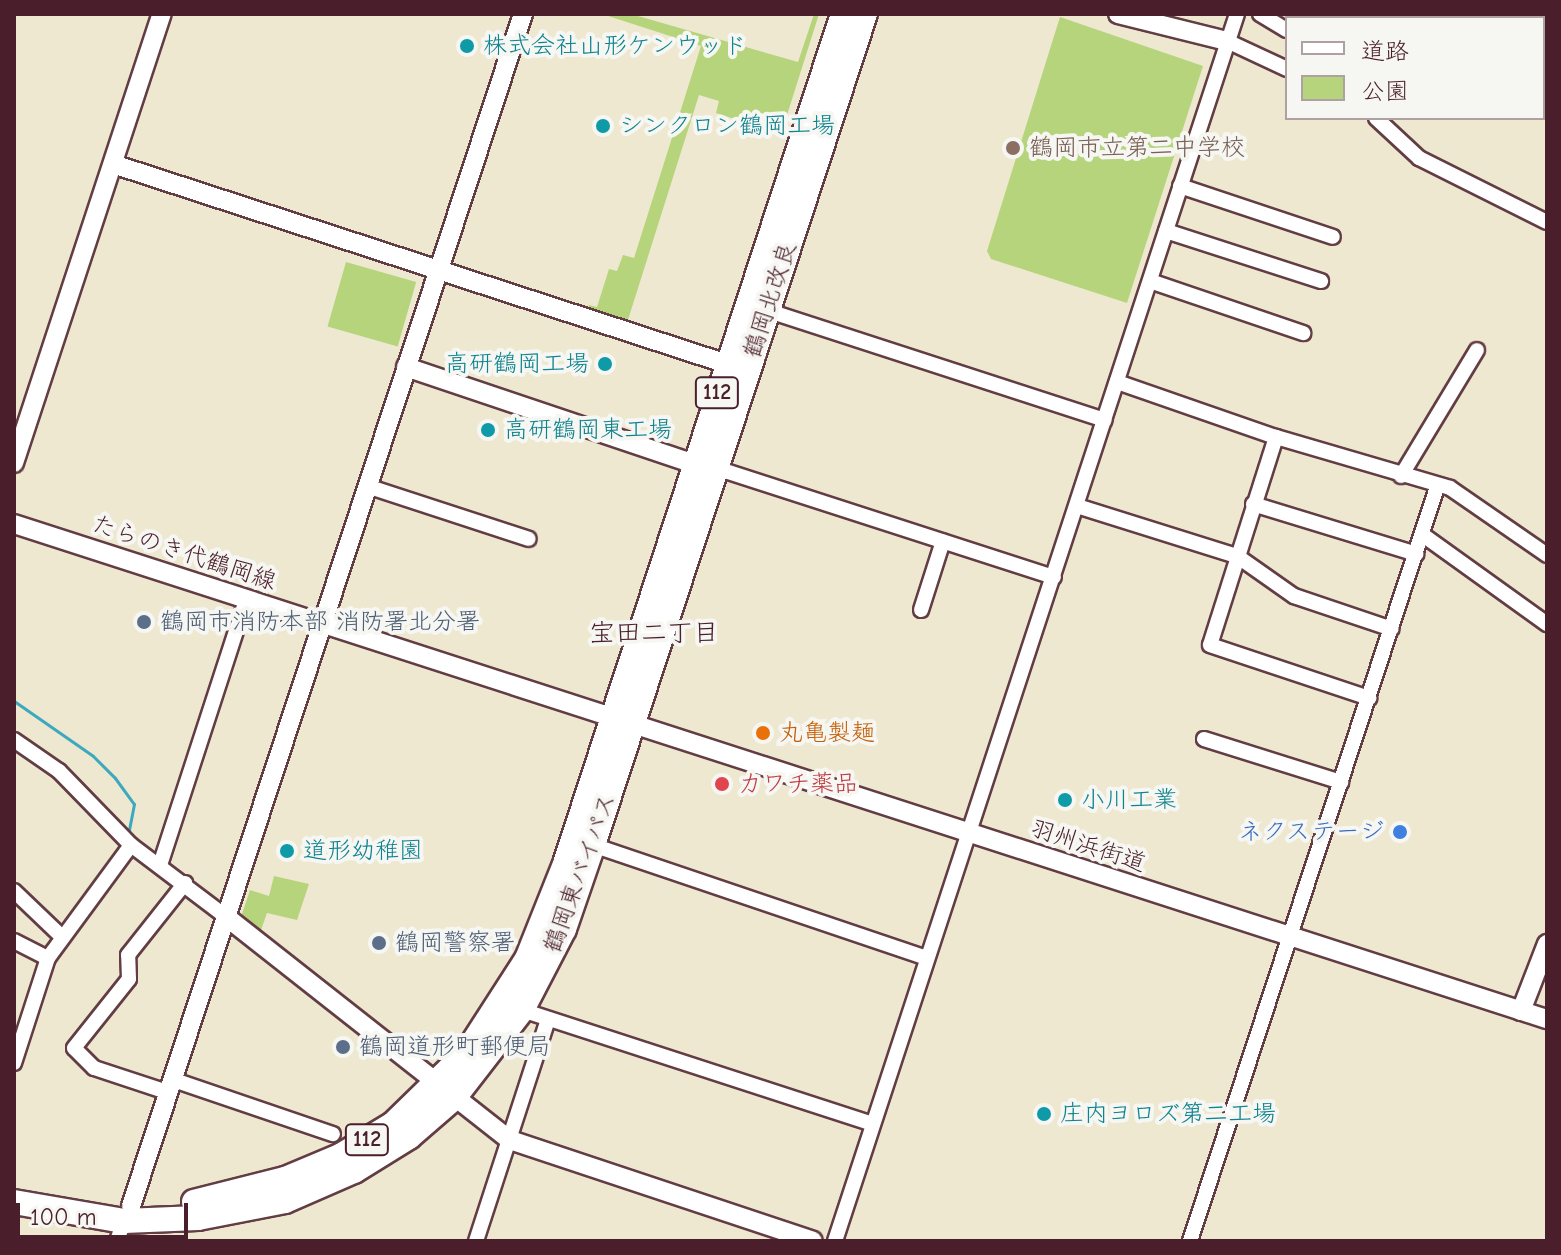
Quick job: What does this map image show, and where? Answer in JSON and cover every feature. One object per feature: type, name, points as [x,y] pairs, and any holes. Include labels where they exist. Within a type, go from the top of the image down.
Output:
[{"type":"highway","name":"鶴岡北改良","points":[[706,466],[727,364],[843,14]]},
{"type":"highway","name":"鶴岡北改良","points":[[623,720],[706,466],[766,310],[865,14]]},
{"type":"highway","name":"鶴岡東バイパス","points":[[14,1202],[124,1223],[214,1200],[285,1179],[340,1156],[445,1090],[522,1010],[564,929],[593,845],[623,720]]},
{"type":"highway","name":"鶴岡東バイパス","points":[[445,1090],[527,959],[623,720]]},
{"type":"highway","name":"鶴岡東バイパス","points":[[14,1186],[124,1223]]},
{"type":"street","points":[[14,463],[162,14]]},
{"type":"street","points":[[124,1223],[523,14]]},
{"type":"street","points":[[1118,14],[1227,41],[1285,68]]},
{"type":"street","points":[[835,1241],[1237,14]]},
{"type":"street","points":[[1260,14],[1285,29]]},
{"type":"street","points":[[1378,120],[1419,158],[1547,222]]},
{"type":"street","points":[[113,164],[727,364]]},
{"type":"street","points":[[1180,186],[1333,237]]},
{"type":"street","points":[[1166,231],[1321,281]]},
{"type":"street","points":[[1150,281],[1303,333]]},
{"type":"street","points":[[766,310],[1105,420]]},
{"type":"street","points":[[1401,476],[1477,350]]},
{"type":"street","points":[[406,367],[1054,577]]},
{"type":"street","points":[[1117,382],[1465,497],[1547,555]]},
{"type":"street","points":[[1276,437],[1210,645],[1369,698]]},
{"type":"street","points":[[367,486],[529,539]]},
{"type":"street","points":[[1190,1241],[1437,487]]},
{"type":"street","points":[[1253,504],[1417,554]]},
{"type":"street","points":[[1077,506],[1237,556],[1294,596],[1392,629]]},
{"type":"street","name":"たらのき代鶴岡線","points":[[14,524],[623,720]]},
{"type":"street","points":[[1423,535],[1547,624]]},
{"type":"street","points":[[921,610],[943,541]]},
{"type":"street","points":[[160,865],[247,598]]},
{"type":"street","name":"羽州浜街道","points":[[623,720],[1547,1019]]},
{"type":"street","points":[[1204,739],[1341,782]]},
{"type":"street","points":[[14,740],[59,771],[131,845],[185,883],[510,1140],[813,1241]]},
{"type":"street","points":[[14,1063],[48,958],[60,935],[131,845]]},
{"type":"street","points":[[593,845],[926,958]]},
{"type":"street","points":[[185,883],[128,955],[129,979],[74,1048],[94,1068],[169,1086],[333,1134]]},
{"type":"street","points":[[14,891],[60,935]]},
{"type":"street","points":[[14,941],[48,958]]},
{"type":"street","points":[[1521,1011],[1547,944]]},
{"type":"street","points":[[522,1010],[872,1124]]},
{"type":"street","points":[[476,1241],[548,1019]]},
{"type":"green space","points":[[602,14],[631,14],[798,62],[814,14],[819,14],[781,134],[716,113],[719,101],[699,95],[627,323],[588,310],[589,305],[597,307],[609,269],[617,271],[623,255],[634,258],[701,46]]},
{"type":"green space","points":[[1060,17],[1203,66],[1127,303],[991,259],[987,251]]},
{"type":"green space","points":[[346,262],[416,282],[398,347],[328,326]]},
{"type":"green space","points":[[274,876],[309,884],[297,920],[267,913],[260,933],[241,917],[250,890],[269,896]]},
{"type":"waterway","points":[[14,701],[93,756],[115,778],[134,804],[128,836]]},
{"type":"waterway","points":[[59,929],[79,904]]},
{"type":"place","name":"株式会社山形ケンウッド","points":[[467,46]]},
{"type":"place","name":"シンクロン鶴岡工場","points":[[603,126]]},
{"type":"place","name":"鶴岡市立第二中学校","points":[[1013,148]]},
{"type":"place","name":"高研鶴岡工場","points":[[605,364]]},
{"type":"place","name":"高研鶴岡東工場","points":[[488,430]]},
{"type":"place","name":"鶴岡市消防本部 消防署北分署","points":[[144,622]]},
{"type":"place","name":"丸亀製麺","points":[[763,733]]},
{"type":"place","name":"カワチ薬品","points":[[722,784]]},
{"type":"place","name":"小川工業","points":[[1065,800]]},
{"type":"place","name":"ネクステージ","points":[[1400,832]]},
{"type":"place","name":"道形幼稚園","points":[[287,851]]},
{"type":"place","name":"鶴岡警察署","points":[[379,943]]},
{"type":"place","name":"鶴岡道形町郵便局","points":[[343,1047]]},
{"type":"place","name":"庄内ヨロズ第二工場","points":[[1044,1114]]},
{"type":"district","name":"宝田二丁目","points":[[654,634]]}]
